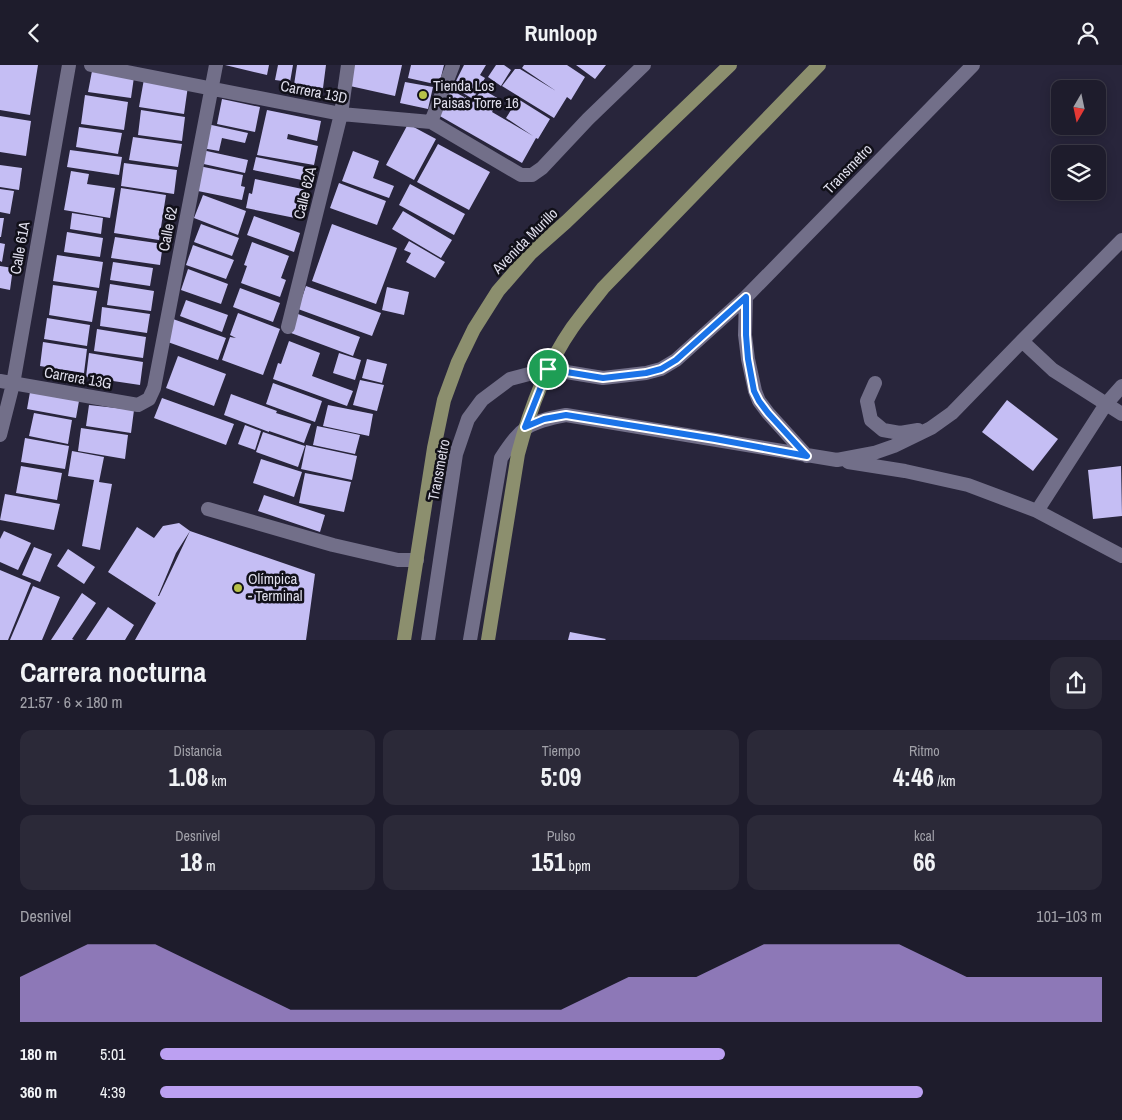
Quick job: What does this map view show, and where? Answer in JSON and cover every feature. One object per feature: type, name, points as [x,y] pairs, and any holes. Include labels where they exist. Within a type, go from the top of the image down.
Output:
[{"type":"main road","name":"Avenida Murillo","points":[[404,640],[434,448],[444,400],[458,362],[474,329],[498,291],[531,253],[730,65]]},
{"type":"main road","points":[[488,640],[518,455],[525,427],[548,369],[572,328],[603,288],[819,65]]},
{"type":"street","name":"Calle 61A","points":[[0,435],[6,382],[69,65]]},
{"type":"street","name":"Carrera 13D","points":[[91,65],[341,114],[431,122],[521,175],[532,175],[542,168],[588,119],[644,65]]},
{"type":"street","name":"Calle 62","points":[[149,399],[154,388],[216,65]]},
{"type":"street","name":"Calle 62A","points":[[288,327],[341,114],[348,65]]},
{"type":"street","points":[[431,122],[453,65]]},
{"type":"street","name":"Transmetro","points":[[428,640],[456,454],[468,419],[482,400],[510,379],[548,369],[603,378],[646,373],[661,369],[676,360],[746,297],[973,65]]},
{"type":"street","points":[[837,460],[888,449],[931,428],[952,413],[1122,240]]},
{"type":"street","points":[[746,297],[748,359],[754,391],[768,413],[807,456]]},
{"type":"street","points":[[1022,341],[1052,370],[1122,414]]},
{"type":"street","name":"Carrera 13G","points":[[6,382],[138,405],[149,399]]},
{"type":"street","points":[[875,383],[867,401],[871,420],[883,430],[900,433],[931,428]]},
{"type":"street","points":[[1037,511],[1106,404],[1122,386]]},
{"type":"street","points":[[470,640],[501,458],[512,441],[525,427],[544,419],[566,415],[905,471],[968,485],[1037,511],[1122,556]]},
{"type":"street","points":[[208,509],[333,545],[398,560],[417,560]]},
{"type":"building","points":[[0,65],[38,65],[30,115],[0,110]]},
{"type":"building","points":[[225,65],[269,65],[267,75]]},
{"type":"building","points":[[278,65],[293,65],[290,82],[275,80]]},
{"type":"building","points":[[297,65],[326,65],[323,88],[294,85]]},
{"type":"building","points":[[354,65],[402,65],[395,96],[350,86]]},
{"type":"building","points":[[411,65],[444,65],[439,85],[408,78]]},
{"type":"building","points":[[464,65],[486,65],[480,75],[485,78],[473,99],[453,87]]},
{"type":"building","points":[[496,65],[504,65],[511,70],[501,86],[488,77]]},
{"type":"building","points":[[524,65],[567,65],[585,77],[571,100],[567,97],[554,118],[502,86],[515,69],[520,69],[556,91],[522,68]]},
{"type":"building","points":[[576,65],[606,65],[595,79]]},
{"type":"building","points":[[92,71],[134,77],[131,98],[88,92]]},
{"type":"building","points":[[144,79],[188,86],[184,114],[139,107]]},
{"type":"building","points":[[405,82],[433,87],[428,109],[400,103]]},
{"type":"building","points":[[482,89],[499,99],[492,112],[533,136],[506,118],[518,99],[550,119],[538,139],[536,138],[522,163],[438,115],[451,90],[464,97],[461,105],[465,97],[473,102]]},
{"type":"building","points":[[85,95],[128,102],[124,130],[81,124]]},
{"type":"building","points":[[222,99],[260,107],[255,132],[217,124]]},
{"type":"building","points":[[141,110],[185,117],[182,141],[138,135]]},
{"type":"building","points":[[267,110],[321,121],[317,141],[288,134],[287,139],[318,146],[314,165],[257,155]]},
{"type":"building","points":[[0,116],[31,121],[26,156],[0,152]]},
{"type":"building","points":[[207,124],[248,133],[245,143],[222,138],[219,151],[202,148]]},
{"type":"building","points":[[408,124],[436,139],[414,180],[386,165]]},
{"type":"building","points":[[79,127],[122,133],[118,154],[76,147]]},
{"type":"building","points":[[133,137],[182,144],[178,167],[129,160]]},
{"type":"building","points":[[438,144],[490,172],[469,210],[417,182]]},
{"type":"building","points":[[70,150],[122,157],[119,175],[67,167]]},
{"type":"building","points":[[202,150],[248,160],[245,173],[199,163]]},
{"type":"building","points":[[353,151],[379,161],[373,178],[394,186],[389,198],[342,181]]},
{"type":"building","points":[[256,157],[305,167],[302,180],[253,170]]},
{"type":"building","points":[[124,163],[177,170],[174,194],[121,186]]},
{"type":"building","points":[[0,165],[22,168],[19,190],[0,187]]},
{"type":"building","points":[[199,166],[243,175],[241,186],[245,187],[242,200],[193,190]]},
{"type":"building","points":[[71,171],[89,174],[87,184],[115,188],[110,218],[64,210]]},
{"type":"building","points":[[255,179],[307,190],[300,219],[246,208],[249,193],[252,194]]},
{"type":"building","points":[[339,183],[386,201],[377,225],[330,208]]},
{"type":"building","points":[[410,184],[465,214],[454,235],[399,205]]},
{"type":"building","points":[[121,188],[166,195],[159,240],[114,233]]},
{"type":"building","points":[[0,189],[14,191],[10,214],[0,212]]},
{"type":"building","points":[[203,195],[246,211],[238,235],[194,218]]},
{"type":"building","points":[[403,211],[452,240],[441,258],[392,229]]},
{"type":"building","points":[[72,213],[103,218],[101,234],[70,229]]},
{"type":"building","points":[[254,216],[300,233],[294,252],[247,235]]},
{"type":"building","points":[[0,218],[4,218],[1,237],[0,237]]},
{"type":"building","points":[[201,224],[239,238],[232,256],[194,242]]},
{"type":"building","points":[[332,224],[397,248],[376,304],[312,281]]},
{"type":"building","points":[[67,232],[103,238],[100,257],[64,252]]},
{"type":"building","points":[[115,237],[163,244],[160,265],[111,258]]},
{"type":"building","points":[[409,241],[445,262],[435,278],[406,262],[411,253],[404,250]]},
{"type":"building","points":[[252,242],[289,256],[281,278],[286,280],[280,297],[241,283],[247,266],[244,265]]},
{"type":"building","points":[[0,243],[5,244],[2,262],[0,261]]},
{"type":"building","points":[[193,245],[234,260],[226,279],[186,265]]},
{"type":"building","points":[[57,255],[103,262],[99,288],[53,281]]},
{"type":"building","points":[[113,262],[153,268],[150,286],[110,280]]},
{"type":"building","points":[[0,266],[13,268],[10,290],[0,288]]},
{"type":"building","points":[[188,269],[228,284],[221,304],[181,290]]},
{"type":"building","points":[[110,284],[154,291],[151,311],[107,305]]},
{"type":"building","points":[[53,285],[97,291],[92,322],[49,315]]},
{"type":"building","points":[[306,286],[381,313],[372,336],[298,309]]},
{"type":"building","points":[[387,287],[409,292],[404,315],[382,310]]},
{"type":"building","points":[[240,288],[280,303],[273,322],[233,307]]},
{"type":"building","points":[[186,300],[228,315],[222,332],[180,316]]},
{"type":"building","points":[[102,307],[150,314],[147,333],[100,326]]},
{"type":"building","points":[[238,313],[280,329],[263,375],[222,360],[230,337],[236,338],[230,335]]},
{"type":"building","points":[[298,314],[360,337],[353,356],[291,333]]},
{"type":"building","points":[[47,318],[90,325],[87,346],[44,339]]},
{"type":"building","points":[[173,319],[226,338],[218,360],[165,341]]},
{"type":"building","points":[[97,329],[146,337],[143,358],[94,351]]},
{"type":"building","points":[[289,341],[320,353],[312,376],[353,391],[347,406],[273,379],[278,363],[281,364]]},
{"type":"building","points":[[43,342],[87,349],[84,373],[40,366]]},
{"type":"building","points":[[89,353],[143,362],[140,385],[86,377]]},
{"type":"building","points":[[339,353],[361,360],[355,380],[333,373]]},
{"type":"building","points":[[178,356],[226,374],[214,406],[166,388]]},
{"type":"building","points":[[367,359],[387,364],[382,383],[362,378]]},
{"type":"building","points":[[360,380],[384,385],[377,411],[353,405]]},
{"type":"building","points":[[273,383],[322,401],[315,422],[266,404]]},
{"type":"building","points":[[30,392],[79,401],[76,418],[27,409]]},
{"type":"building","points":[[231,394],[277,411],[276,413],[311,424],[304,443],[224,415]]},
{"type":"building","points":[[162,398],[234,424],[226,445],[154,418]]},
{"type":"building","points":[[1007,400],[1058,439],[1033,471],[982,432]]},
{"type":"building","points":[[89,405],[134,410],[131,433],[86,426]]},
{"type":"building","points":[[328,405],[373,414],[369,436],[323,426]]},
{"type":"building","points":[[34,413],[72,420],[68,444],[29,436]]},
{"type":"building","points":[[245,425],[261,431],[255,450],[238,444]]},
{"type":"building","points":[[317,426],[360,435],[355,454],[313,445]]},
{"type":"building","points":[[81,428],[128,435],[125,459],[78,451]]},
{"type":"building","points":[[263,432],[305,446],[298,467],[256,452]]},
{"type":"building","points":[[25,438],[69,446],[65,469],[21,462]]},
{"type":"building","points":[[306,445],[357,456],[352,480],[301,469]]},
{"type":"building","points":[[72,451],[104,457],[99,482],[112,484],[100,550],[82,546],[94,480],[68,476]]},
{"type":"building","points":[[261,459],[302,472],[294,497],[253,483]]},
{"type":"building","points":[[21,466],[62,473],[57,500],[16,493]]},
{"type":"building","points":[[1121,466],[1122,516],[1093,519],[1088,470]]},
{"type":"building","points":[[305,473],[351,482],[344,512],[299,503]]},
{"type":"building","points":[[5,494],[60,504],[54,530],[0,520]]},
{"type":"building","points":[[264,495],[325,515],[320,532],[258,511]]},
{"type":"building","name":"Olímpica - Terminal","points":[[179,523],[190,531],[315,574],[306,640],[135,640],[156,603],[108,572],[137,527],[154,538],[163,526]],"holes":[[[190,531],[159,596],[176,553]]]},
{"type":"building","points":[[4,531],[31,543],[18,570],[0,562],[0,539]]},
{"type":"building","points":[[34,547],[52,554],[40,582],[22,575]]},
{"type":"building","points":[[68,549],[95,567],[84,584],[57,566]]},
{"type":"building","points":[[0,570],[31,583],[8,640],[0,640]]},
{"type":"building","points":[[33,586],[60,597],[42,640],[10,640]]},
{"type":"building","points":[[82,593],[96,603],[72,639],[74,640],[51,640]]},
{"type":"building","points":[[108,607],[134,625],[125,640],[86,640]]},
{"type":"building","points":[[570,632],[606,639],[568,640]]},
{"type":"place","name":"Tienda Los Paisas Torre 16","points":[[423,95]]},
{"type":"place","name":"Olímpica - Terminal","points":[[238,588]]},
{"type":"route","points":[[746,297],[748,359],[754,391],[768,413],[807,456],[566,415],[544,419],[525,427],[548,369],[603,378],[646,373],[661,369],[676,360],[746,297]]}]
